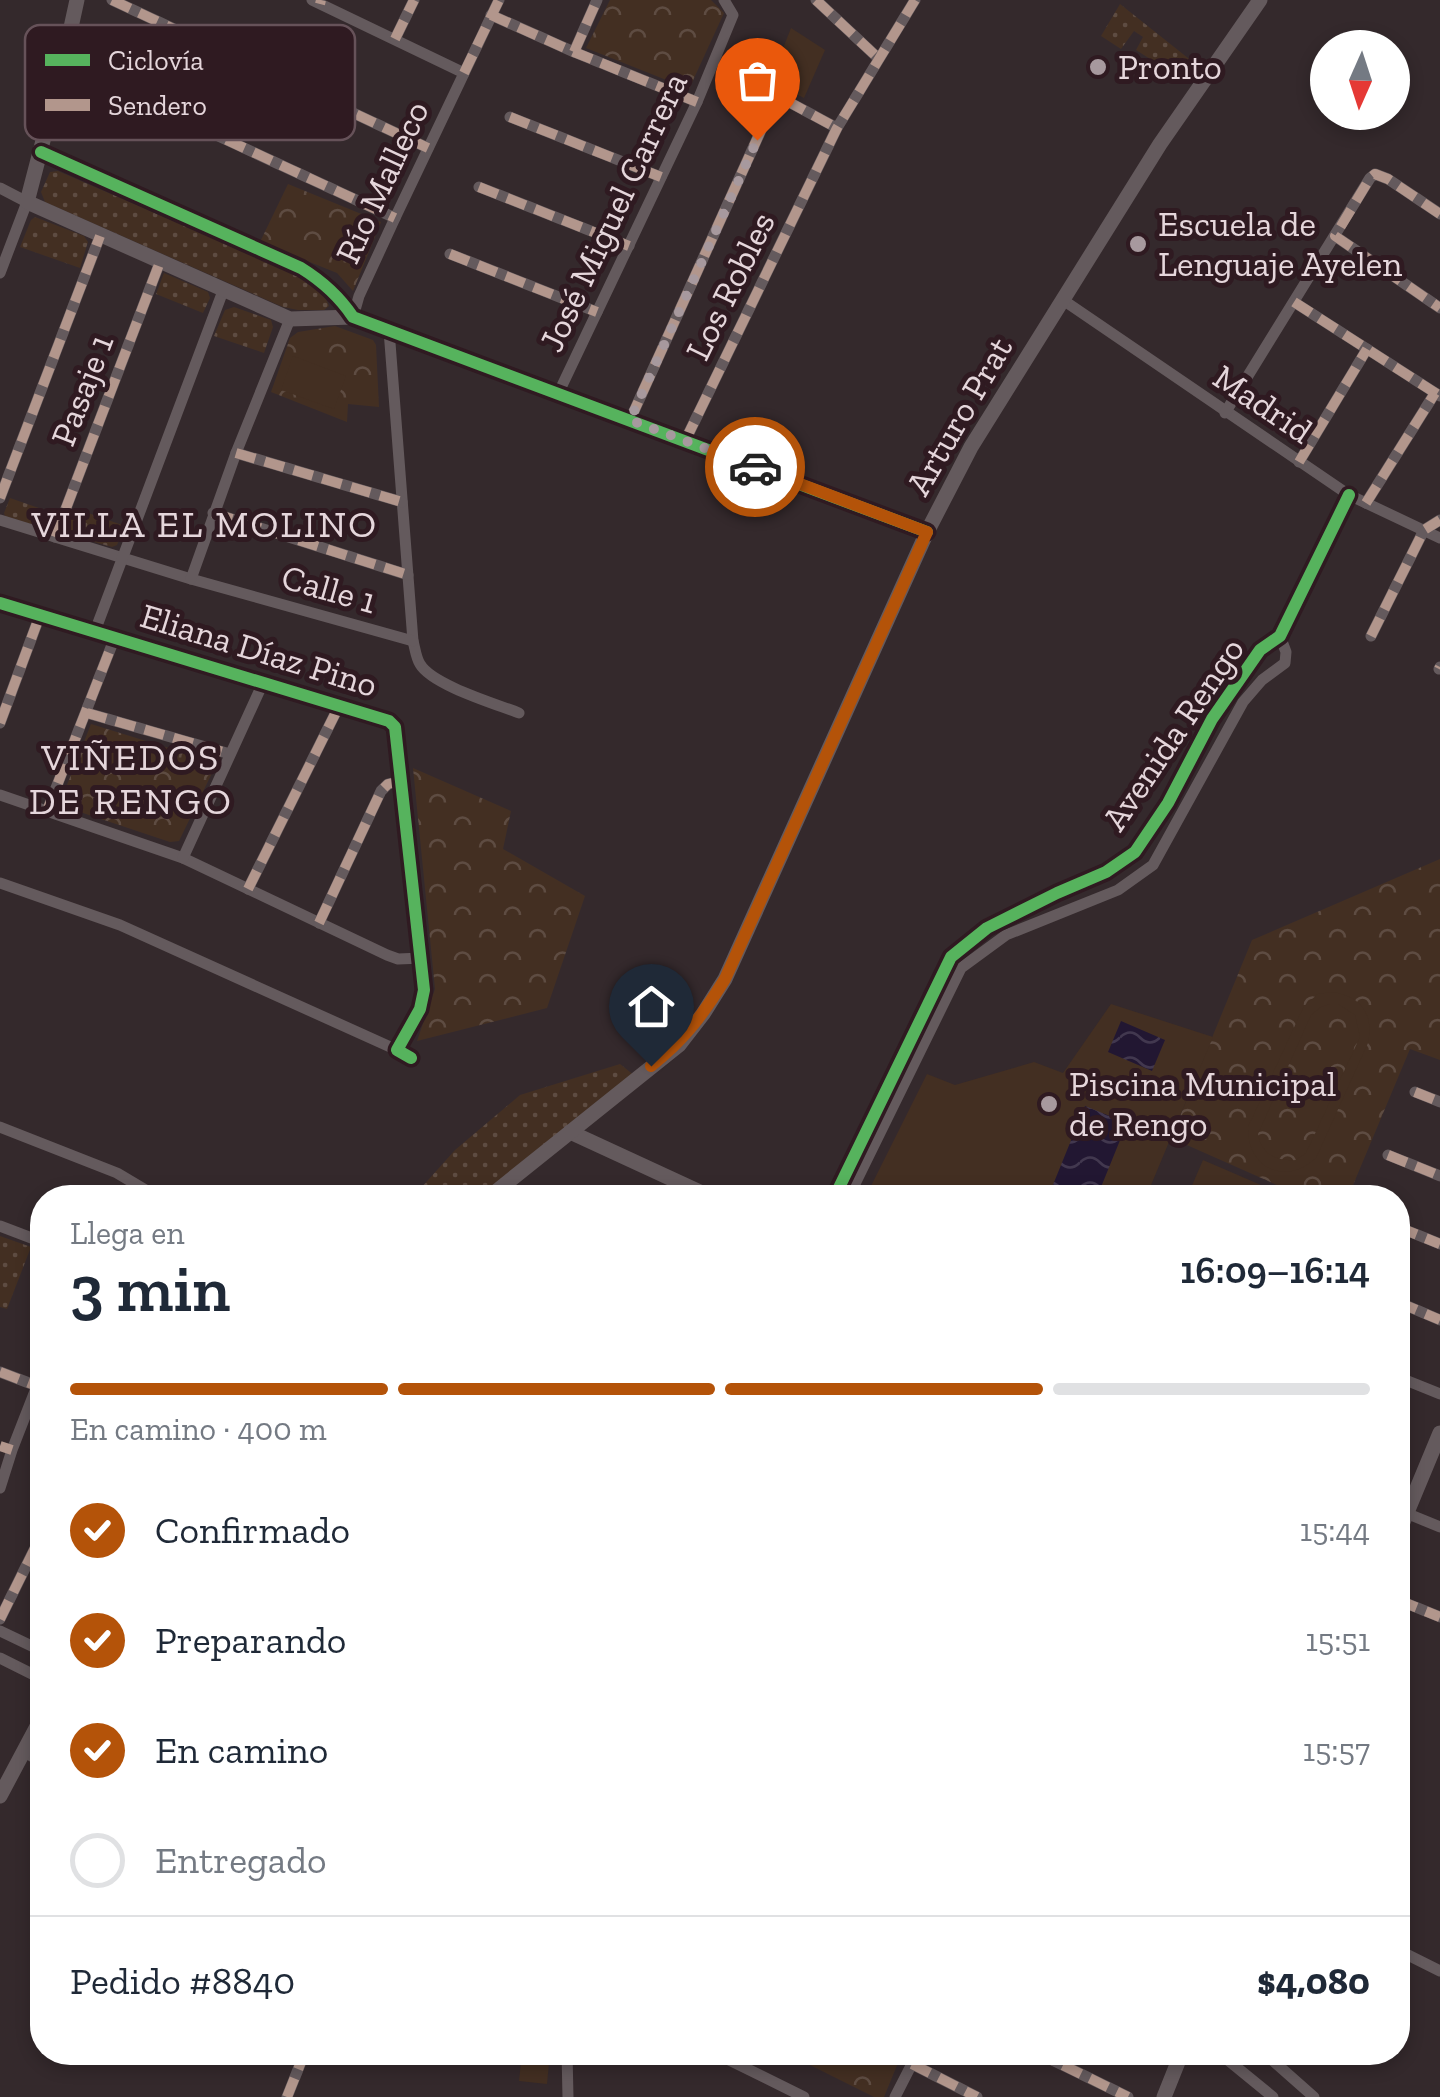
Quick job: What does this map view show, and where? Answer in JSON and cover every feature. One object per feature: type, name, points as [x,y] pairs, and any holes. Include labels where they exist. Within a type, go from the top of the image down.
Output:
[{"type":"street","points":[[71,25],[76,0]]},
{"type":"street","points":[[112,0],[165,25]]},
{"type":"street","points":[[396,40],[414,0]]},
{"type":"street","name":"Río Malleco","points":[[352,317],[498,0]]},
{"type":"street","points":[[574,52],[596,0]]},
{"type":"street","name":"José Miguel Carrera","points":[[558,394],[697,102],[733,15],[724,0]]},
{"type":"street","points":[[816,0],[878,58]]},
{"type":"street","points":[[318,1],[464,73]]},
{"type":"street","name":"Arturo Prat","points":[[504,1185],[678,1044],[703,1014],[725,979],[927,532],[971,446],[1253,2]]},
{"type":"street","name":"Los Robles","points":[[685,441],[837,128],[909,3]]},
{"type":"street","points":[[491,15],[697,102]]},
{"type":"street","points":[[630,420],[772,106],[787,101],[837,128]]},
{"type":"street","points":[[355,114],[428,148]]},
{"type":"street","points":[[510,117],[662,177]]},
{"type":"street","points":[[0,273],[27,202],[44,140]]},
{"type":"street","points":[[227,140],[395,218]]},
{"type":"street","points":[[41,152],[301,268],[326,285],[352,317]]},
{"type":"street","points":[[1226,412],[1370,178],[1375,174],[1388,179],[1440,214]]},
{"type":"street","points":[[480,187],[629,246]]},
{"type":"street","points":[[0,188],[290,319],[352,317],[927,532]]},
{"type":"street","points":[[0,498],[100,236]]},
{"type":"street","points":[[1335,236],[1440,308]]},
{"type":"street","points":[[450,254],[597,312]]},
{"type":"street","name":"Pasaje 1","points":[[56,537],[160,262]]},
{"type":"street","points":[[95,631],[223,291]]},
{"type":"street","name":"Madrid","points":[[1063,300],[1349,495],[1440,538]]},
{"type":"street","points":[[1294,302],[1437,394],[1366,503]]},
{"type":"street","points":[[191,578],[290,319]]},
{"type":"street","points":[[388,330],[412,641],[420,664],[428,673],[461,691],[519,713]]},
{"type":"street","points":[[1299,462],[1367,349]]},
{"type":"street","points":[[236,453],[402,502]]},
{"type":"street","name":"Avenida Rengo","points":[[840,1185],[951,956],[987,928],[1106,872],[1135,852],[1168,804],[1212,719],[1260,650],[1280,636],[1349,495]]},
{"type":"street","points":[[214,513],[408,575]]},
{"type":"street","name":"Calle 1","points":[[0,520],[412,641]]},
{"type":"street","points":[[1371,636],[1424,530],[1440,520]]},
{"type":"street","name":"Eliana Díaz Pino","points":[[0,602],[390,721],[395,727],[402,781],[424,990],[420,1008],[397,1050]]},
{"type":"street","points":[[0,723],[40,615]]},
{"type":"street","name":"Avenida Rengo","points":[[854,1185],[960,968],[1006,936],[1118,890],[1153,865],[1243,702],[1262,680],[1285,663],[1280,636]]},
{"type":"street","points":[[47,811],[114,637]]},
{"type":"street","points":[[182,858],[263,683]]},
{"type":"street","points":[[248,889],[339,706]]},
{"type":"street","points":[[86,713],[230,754]]},
{"type":"street","points":[[319,922],[381,790],[402,781]]},
{"type":"street","points":[[0,795],[182,858],[387,955],[398,959],[422,958]]},
{"type":"street","points":[[0,883],[120,924],[412,1058]]},
{"type":"street","points":[[1414,1092],[1440,1102]]},
{"type":"street","points":[[0,1127],[117,1173],[137,1185]]},
{"type":"street","points":[[570,1132],[685,1185]]},
{"type":"street","points":[[1388,1155],[1440,1176]]},
{"type":"street","points":[[0,1226],[30,1237]]},
{"type":"street","points":[[1410,1232],[1440,1244]]},
{"type":"street","points":[[1410,1307],[1440,1320]]},
{"type":"street","points":[[0,1372],[30,1383]]},
{"type":"street","points":[[1410,1383],[1440,1394]]},
{"type":"street","points":[[0,1488],[6,1448],[30,1400]]},
{"type":"street","points":[[1410,1495],[1440,1433]]},
{"type":"street","points":[[1410,1514],[1440,1527]]},
{"type":"street","points":[[0,1619],[30,1558]]},
{"type":"street","points":[[1410,1605],[1440,1617]]},
{"type":"street","points":[[0,1631],[30,1645]]},
{"type":"street","points":[[0,1658],[30,1672]]},
{"type":"street","points":[[0,1796],[30,1740]]},
{"type":"street","points":[[24,1752],[30,1755]]},
{"type":"street","points":[[1410,1956],[1440,1971]]},
{"type":"street","points":[[287,2097],[299,2065]]},
{"type":"street","points":[[567,2065],[568,2097]]},
{"type":"street","points":[[739,2065],[804,2097]]},
{"type":"street","points":[[895,2097],[911,2065]]},
{"type":"street","points":[[926,2065],[977,2097]]},
{"type":"street","points":[[1063,2065],[1128,2097]]},
{"type":"street","points":[[1164,2097],[1177,2065]]},
{"type":"street","points":[[1234,2065],[1273,2097]]},
{"type":"street","points":[[1278,2065],[1314,2097]]},
{"type":"green space","points":[[610,0],[711,0],[724,13],[689,89],[586,48]]},
{"type":"green space","points":[[1120,4],[1198,66],[1191,75],[1169,71],[1136,50],[1143,37],[1134,31],[1121,49],[1101,36]]},
{"type":"green space","points":[[791,28],[825,50],[804,98],[770,81]]},
{"type":"green space","points":[[58,171],[291,272],[318,289],[329,306],[324,310],[283,307],[45,202],[41,192],[50,172]]},
{"type":"green space","points":[[288,184],[381,222],[353,291],[337,273],[260,242]]},
{"type":"green space","points":[[35,217],[84,236],[88,242],[80,268],[20,247]]},
{"type":"green space","points":[[164,273],[208,292],[210,298],[203,313],[156,294]]},
{"type":"green space","points":[[234,307],[271,320],[273,327],[264,353],[214,336],[225,310]]},
{"type":"green space","points":[[335,326],[373,340],[376,345],[379,407],[348,404],[347,422],[271,392],[290,338],[298,332]]},
{"type":"green space","points":[[293,356],[346,376],[334,409],[281,390]]},
{"type":"green space","points":[[10,498],[56,514],[50,528],[5,516]]},
{"type":"green space","points":[[74,508],[125,526],[117,545],[112,547],[66,534]]},
{"type":"green space","points":[[91,724],[211,761],[213,771],[179,841],[170,842],[59,805]]},
{"type":"green space","points":[[413,768],[511,811],[503,849],[585,896],[547,1008],[417,1041],[435,989]]},
{"type":"green space","points":[[1440,859],[1440,1060],[1410,1049],[1353,1185],[1277,1185],[1171,1138],[1252,940]]},
{"type":"green space","points":[[1318,994],[1342,994],[1358,1002],[1369,1023],[1368,1043],[1316,1158],[1293,1171],[1281,1172],[1261,1163],[1254,1154],[1248,1127],[1304,1006]],"holes":[[[1338,1004],[1355,1015],[1360,1037],[1306,1153],[1296,1160],[1276,1158],[1266,1152],[1258,1134],[1311,1015],[1321,1007]]]},
{"type":"green space","name":"Piscina Municipal de Rengo","points":[[1111,1004],[1213,1037],[1151,1185],[872,1185],[927,1074],[955,1085],[1034,1062],[1063,1073]]},
{"type":"green space","points":[[620,1064],[635,1076],[505,1185],[424,1185],[455,1150],[520,1095]]},
{"type":"green space","points":[[1203,1160],[1261,1185],[1192,1185]]},
{"type":"green space","points":[[0,1236],[30,1250],[7,1309],[0,1307]]},
{"type":"green space","points":[[521,2065],[549,2065],[547,2084],[519,2081]]},
{"type":"green space","points":[[810,2065],[897,2065],[884,2097],[874,2097]]},
{"type":"water","points":[[1121,1021],[1165,1040],[1152,1071],[1108,1052]]},
{"type":"water","points":[[1085,1106],[1127,1123],[1102,1185],[1053,1185]]},
{"type":"marked path","points":[[112,0],[165,25]]},
{"type":"marked path","points":[[320,4],[321,0]]},
{"type":"marked path","points":[[395,39],[414,0]]},
{"type":"marked path","points":[[464,73],[499,0]]},
{"type":"marked path","points":[[574,52],[597,0]]},
{"type":"marked path","points":[[816,0],[878,58]]},
{"type":"marked path","points":[[685,441],[837,128],[915,0]]},
{"type":"marked path","points":[[491,15],[697,102]]},
{"type":"marked path","points":[[630,420],[772,106],[787,101],[837,128]]},
{"type":"marked path","points":[[355,114],[428,148]]},
{"type":"marked path","points":[[510,117],[661,177]]},
{"type":"marked path","points":[[227,140],[395,218]]},
{"type":"marked path","points":[[1440,214],[1375,174],[1335,236],[1440,308]]},
{"type":"marked path","points":[[479,187],[629,246]]},
{"type":"marked path","points":[[0,498],[100,236]]},
{"type":"marked path","points":[[450,254],[597,312]]},
{"type":"marked path","points":[[55,537],[160,262]]},
{"type":"marked path","points":[[1294,302],[1440,396]]},
{"type":"marked path","points":[[1299,462],[1367,349]]},
{"type":"marked path","points":[[1366,503],[1435,393]]},
{"type":"marked path","points":[[236,453],[402,502]]},
{"type":"marked path","points":[[213,513],[408,575]]},
{"type":"marked path","points":[[1371,636],[1424,530],[1440,520]]},
{"type":"marked path","points":[[0,723],[40,615]]},
{"type":"marked path","points":[[47,811],[115,637]]},
{"type":"marked path","points":[[248,889],[339,706]]},
{"type":"marked path","points":[[87,713],[230,754]]},
{"type":"marked path","points":[[319,923],[381,791],[388,784],[401,781]]},
{"type":"marked path","points":[[1415,1092],[1440,1102]]},
{"type":"marked path","points":[[1388,1155],[1440,1176]]},
{"type":"marked path","points":[[1410,1232],[1440,1244]]},
{"type":"marked path","points":[[1410,1307],[1440,1320]]},
{"type":"marked path","points":[[0,1372],[30,1383]]},
{"type":"marked path","points":[[0,1446],[12,1450]]},
{"type":"marked path","points":[[0,1619],[30,1558]]},
{"type":"marked path","points":[[1410,1605],[1440,1617]]},
{"type":"marked path","points":[[287,2097],[300,2065]]},
{"type":"marked path","points":[[914,2065],[977,2097]]},
{"type":"marked path","points":[[1063,2065],[1128,2097]]},
{"type":"cycle path","points":[[41,152],[301,268],[330,290],[353,317],[927,532]]},
{"type":"cycle path","points":[[840,1185],[951,957],[987,928],[1106,872],[1135,852],[1168,803],[1212,719],[1260,650],[1280,636],[1349,495]]},
{"type":"cycle path","points":[[0,603],[389,721],[395,727],[424,990],[420,1009],[397,1050],[411,1058]]},
{"type":"way so far","points":[[755,467],[630,420],[757,140]]},
{"type":"place","name":"Pronto","points":[[1098,67]]},
{"type":"place","name":"Escuela de Lenguaje Ayelen","points":[[1138,244]]},
{"type":"place","name":"Piscina Municipal de Rengo","points":[[1049,1104]]},
{"type":"district","name":"VILLA EL MOLINO","points":[[205,524]]},
{"type":"district","name":"VIÑEDOS DE RENGO","points":[[131,779]]},
{"type":"route","points":[[651,1066],[678,1044],[725,979],[927,532],[755,467]]}]
